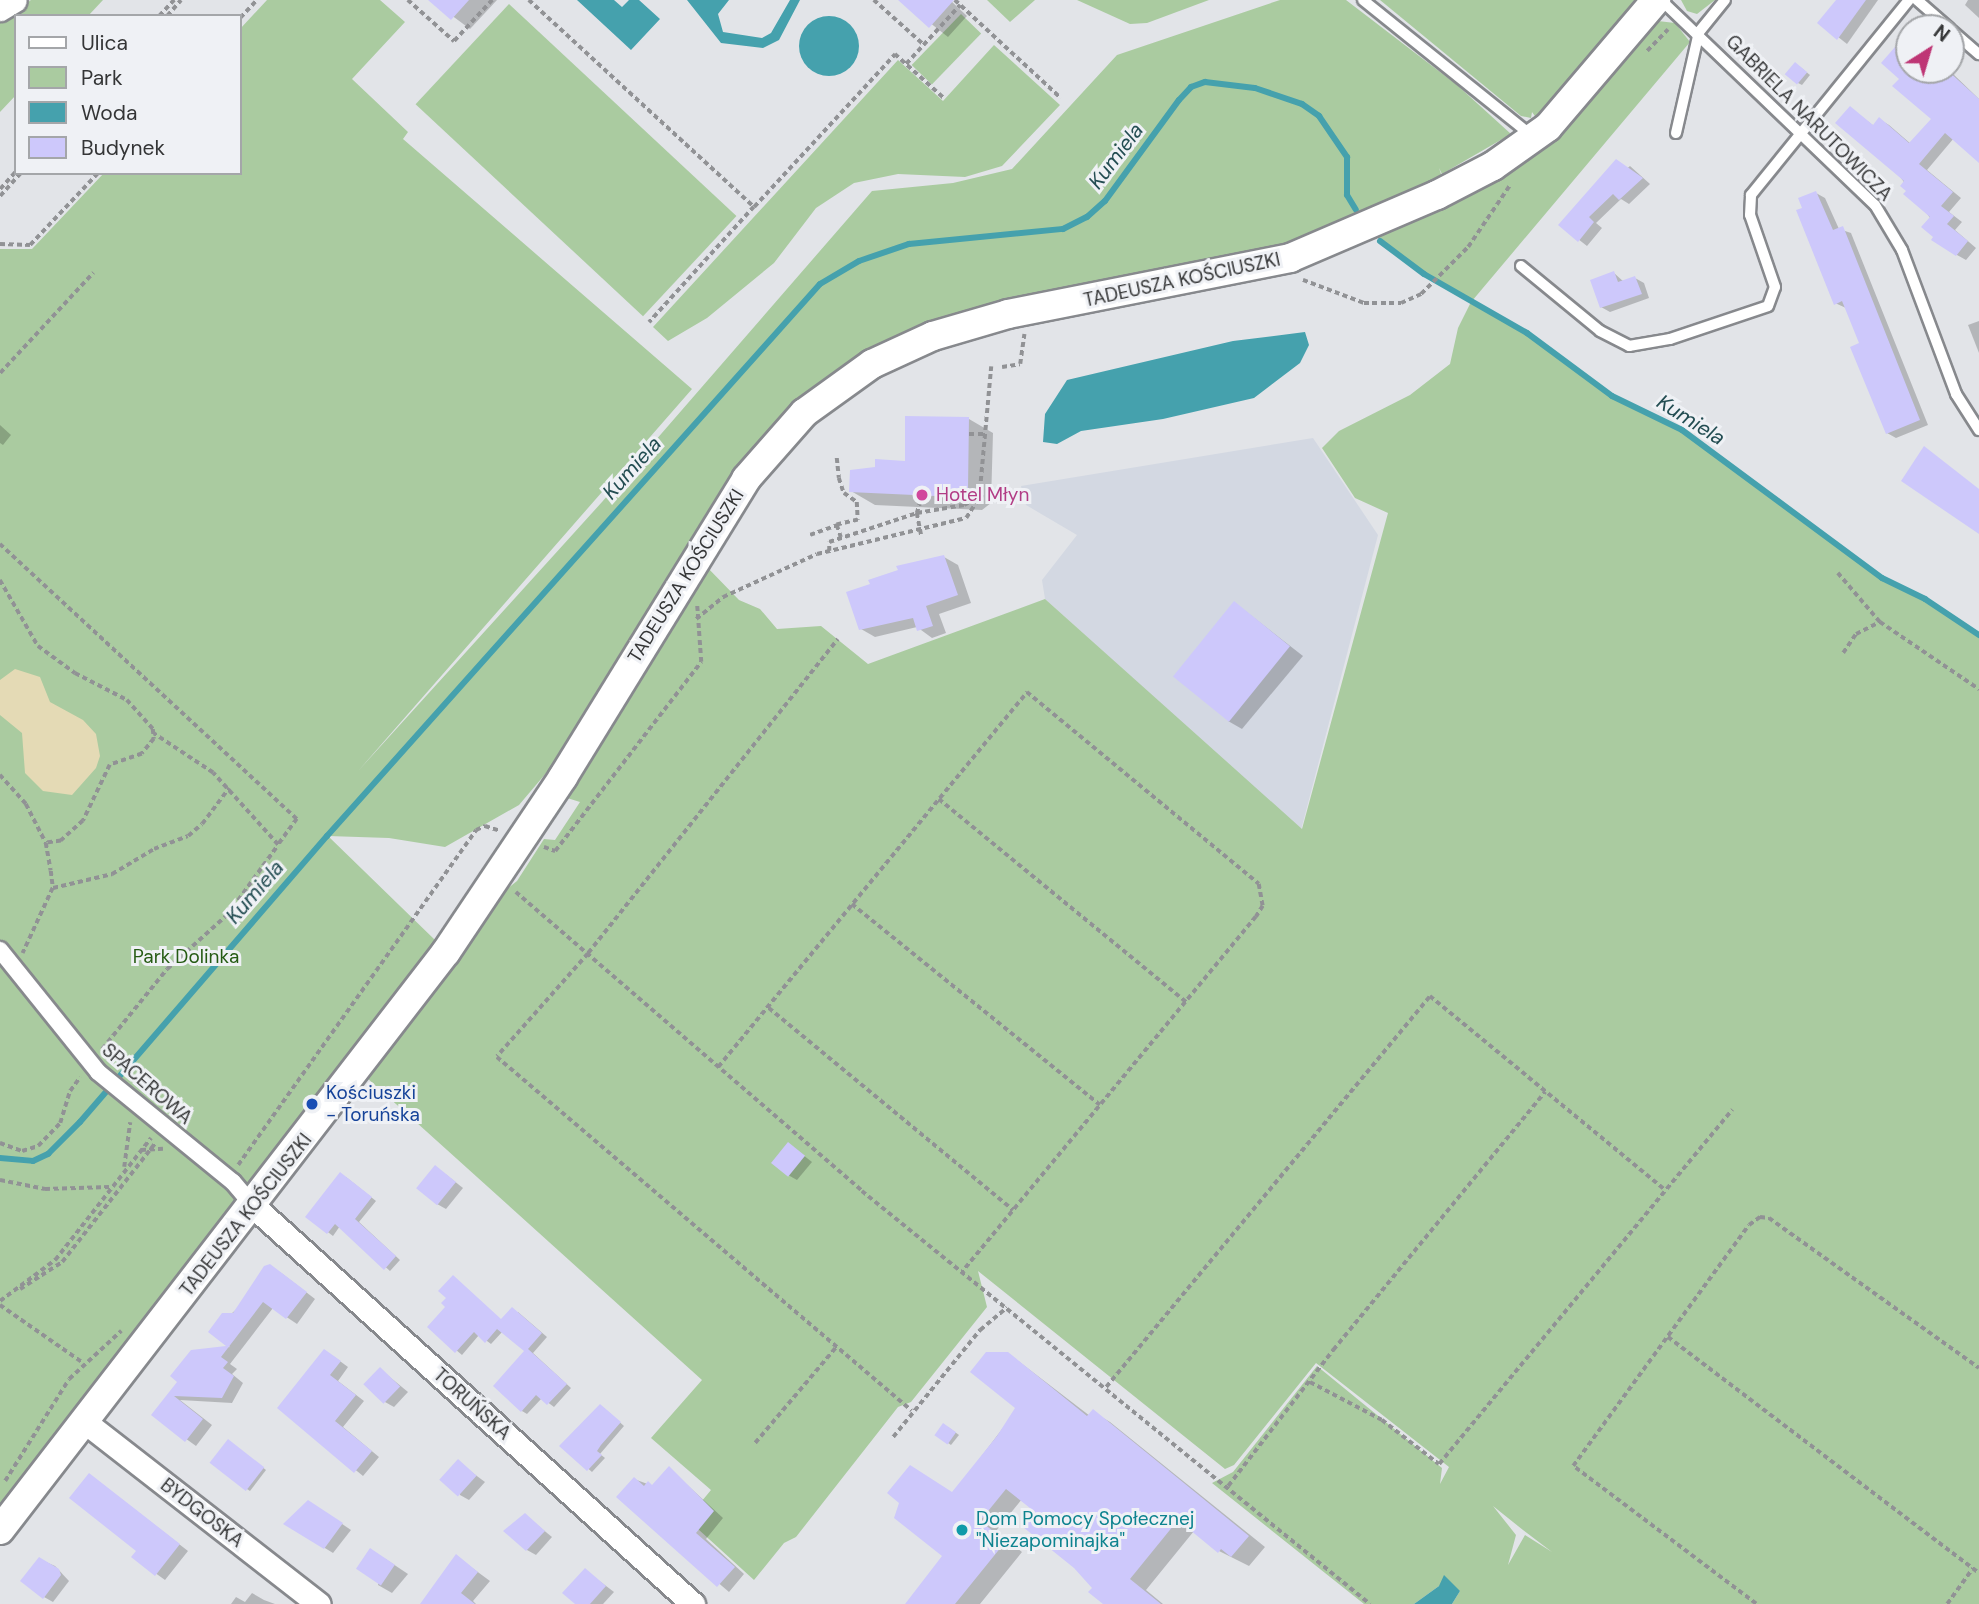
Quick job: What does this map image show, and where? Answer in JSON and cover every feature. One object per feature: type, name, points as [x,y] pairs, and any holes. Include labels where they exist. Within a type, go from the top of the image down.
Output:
[{"type":"street","points":[[0,9],[15,0]]},
{"type":"street","name":"TADEUSZA KOŚCIUSZKI","points":[[0,1530],[409,1003],[509,838],[746,479],[781,434],[834,390],[894,352],[969,324],[1290,258],[1471,178],[1534,138],[1571,104],[1659,0]]},
{"type":"street","name":"SPACEROWA","points":[[0,950],[93,1068],[233,1182],[252,1205]]},
{"type":"street","name":"TORUŃSKA","points":[[252,1205],[692,1604]]},
{"type":"street","name":"BYDGOSKA","points":[[85,1422],[319,1604]]},
{"type":"lane","points":[[1363,0],[1534,138]]},
{"type":"lane","name":"GABRIELA NARUTOWICZA","points":[[1659,0],[1699,32],[1875,205],[1891,230],[1956,394],[1979,430]]},
{"type":"lane","points":[[1676,133],[1699,32],[1725,0]]},
{"type":"lane","points":[[1521,266],[1600,331],[1629,346],[1670,339],[1768,306],[1774,287],[1750,215],[1751,195],[1909,0]]},
{"type":"lane","points":[[1917,0],[1933,14]]},
{"type":"lane","points":[[1965,42],[1979,54]]},
{"type":"path","points":[[161,14],[174,0]]},
{"type":"path","points":[[169,14],[181,0]]},
{"type":"path","points":[[242,16],[257,0]]},
{"type":"path","points":[[408,0],[454,41],[492,0]]},
{"type":"path","points":[[529,0],[754,207]]},
{"type":"path","points":[[874,0],[923,44]]},
{"type":"path","points":[[955,0],[1061,98]]},
{"type":"path","points":[[906,64],[960,5]]},
{"type":"path","points":[[649,323],[895,54],[945,99]]},
{"type":"path","points":[[0,189],[14,174]]},
{"type":"path","points":[[0,196],[19,175]]},
{"type":"path","points":[[0,244],[30,245],[96,175]]},
{"type":"path","points":[[1294,271],[1303,280],[1364,303],[1401,303],[1421,294],[1453,264],[1516,175]]},
{"type":"path","points":[[0,373],[93,273]]},
{"type":"path","points":[[1002,367],[1020,363],[1025,328],[1016,330]]},
{"type":"path","points":[[696,619],[753,581],[829,551],[966,519],[979,498],[991,367]]},
{"type":"path","points":[[969,434],[985,434]]},
{"type":"path","points":[[810,535],[858,520],[857,502],[844,493],[837,458]]},
{"type":"path","points":[[829,551],[830,542],[841,537],[917,513],[979,498],[988,493]]},
{"type":"path","points":[[921,501],[917,513],[922,538]]},
{"type":"path","points":[[837,525],[841,537]]},
{"type":"path","points":[[0,544],[297,819],[228,914],[167,970],[93,1068],[70,1091],[60,1123],[46,1139],[22,1151],[0,1143]]},
{"type":"path","points":[[1838,573],[1880,622],[1979,689]]},
{"type":"path","points":[[0,580],[38,646],[75,673],[127,700],[154,734],[198,760],[229,788],[278,845]]},
{"type":"path","points":[[233,1182],[247,1149],[476,830],[485,826],[509,838],[555,851],[701,662],[696,619],[698,597]]},
{"type":"path","points":[[1843,653],[1856,634],[1880,622]]},
{"type":"path","points":[[838,639],[588,953],[497,1057],[912,1411]]},
{"type":"path","points":[[718,1067],[1027,692],[1259,884],[1264,893],[1256,916],[963,1271]]},
{"type":"path","points":[[46,843],[61,841],[83,821],[110,765],[142,754],[154,734]]},
{"type":"path","points":[[0,775],[26,804],[46,843],[53,888],[15,971]]},
{"type":"path","points":[[53,888],[91,882],[188,836],[202,824],[229,788]]},
{"type":"path","points":[[939,799],[1186,1002]]},
{"type":"path","points":[[524,895],[718,1067],[1370,1604]]},
{"type":"path","points":[[852,904],[1100,1105]]},
{"type":"path","points":[[1106,1387],[1430,996],[1665,1190]]},
{"type":"path","points":[[768,1008],[1013,1210]]},
{"type":"path","points":[[1228,1486],[1545,1092]]},
{"type":"path","points":[[124,1169],[129,1098]]},
{"type":"path","points":[[1310,1382],[1382,1420],[1439,1464],[1732,1110]]},
{"type":"path","points":[[82,1362],[0,1303],[55,1260],[109,1187],[164,1128]]},
{"type":"path","points":[[12,1292],[40,1280],[62,1262],[164,1128]]},
{"type":"path","points":[[0,1180],[44,1189],[109,1187],[114,1191]]},
{"type":"path","points":[[1756,1604],[1573,1466],[1749,1225],[1760,1217],[1769,1218],[1979,1367]]},
{"type":"path","points":[[893,1437],[980,1330],[1007,1307]]},
{"type":"path","points":[[0,1489],[82,1362],[129,1324]]},
{"type":"path","points":[[1668,1337],[1979,1573]]},
{"type":"path","points":[[755,1443],[836,1347]]},
{"type":"path","points":[[1947,1604],[1973,1568]]},
{"type":"shaded area","points":[[1313,438],[1378,535],[1301,830],[1045,599],[1042,580],[1077,535],[1026,505],[1021,486]]},
{"type":"green space","points":[[31,0],[103,0],[90,14],[14,14],[14,97],[0,112],[0,20]]},
{"type":"green space","name":"Park Dolinka","points":[[267,0],[380,0],[405,22],[352,79],[408,132],[403,139],[692,389],[359,770],[602,502],[872,191],[953,183],[1012,169],[1117,55],[1280,0],[1346,0],[1457,85],[1511,134],[1442,174],[1439,168],[1443,180],[1293,245],[898,337],[856,360],[781,417],[740,467],[569,746],[519,805],[445,847],[389,838],[328,836],[435,940],[0,1514],[0,249],[32,249],[102,175],[242,175],[242,27]]},
{"type":"green space","points":[[987,0],[1035,0],[1010,22]]},
{"type":"green space","points":[[1077,0],[1209,0],[1147,23],[1130,24]]},
{"type":"green space","points":[[1380,0],[1641,0],[1537,119],[1532,112],[1531,118],[1521,116]]},
{"type":"green space","points":[[1681,0],[1715,0],[1697,14],[1687,11]]},
{"type":"green space","points":[[509,4],[736,216],[643,316],[416,104]]},
{"type":"green space","points":[[961,14],[981,33],[932,85],[912,65]]},
{"type":"green space","points":[[1658,21],[1675,23],[1690,42],[1472,301],[1527,333],[1612,396],[1668,421],[1881,578],[1925,599],[1979,635],[1979,1604],[1452,1604],[1460,1591],[1439,1586],[1414,1604],[1364,1604],[1212,1483],[1233,1472],[1317,1366],[1442,1468],[1440,1484],[1449,1467],[1316,1363],[1234,1465],[1225,1469],[978,1271],[987,1307],[911,1402],[898,1407],[796,1537],[784,1543],[754,1580],[687,1519],[711,1490],[651,1438],[702,1380],[366,1077],[501,894],[517,881],[544,839],[555,840],[580,802],[564,797],[705,565],[739,600],[760,609],[777,629],[821,626],[868,664],[1045,599],[1302,829],[1388,513],[1355,498],[1322,448],[1339,431],[1410,395],[1450,364],[1458,328],[1471,302],[1424,274],[1375,235],[1445,203]],"holes":[[[1493,1506],[1552,1552],[1525,1535],[1508,1565],[1516,1535]]]},
{"type":"green space","points":[[994,45],[1060,105],[1002,166],[965,177],[898,174],[854,183],[816,208],[774,263],[707,318],[668,341],[653,327],[898,60],[943,101]]},
{"type":"sand","points":[[15,669],[40,677],[50,702],[83,720],[96,734],[100,756],[96,768],[72,795],[43,791],[25,773],[22,733],[0,715],[0,680]]},
{"type":"water","points":[[577,0],[614,0],[622,7],[629,0],[639,0],[660,19],[631,50]]},
{"type":"water","points":[[687,0],[729,0],[718,14],[723,32],[762,38],[771,33],[790,0],[800,0],[779,40],[763,48],[721,43]]},
{"type":"water","points":[[829,16],[850,25],[859,46],[850,67],[829,76],[808,67],[799,46],[808,25]]},
{"type":"water","points":[[1305,332],[1309,345],[1300,363],[1254,398],[1163,419],[1081,431],[1057,444],[1043,442],[1045,414],[1067,380],[1233,341]]},
{"type":"water","points":[[1444,1575],[1460,1591],[1452,1604],[1414,1604],[1439,1586]]},
{"type":"building","points":[[428,0],[469,0],[451,20]]},
{"type":"building","points":[[898,0],[954,0],[929,28]]},
{"type":"building","points":[[1836,0],[1866,0],[1837,40],[1817,23]]},
{"type":"building","points":[[1895,47],[1895,75],[1881,63]]},
{"type":"building","points":[[1795,62],[1807,72],[1797,85],[1785,74]]},
{"type":"building","points":[[1895,83],[1962,84],[1979,99],[1979,163],[1945,133],[1919,164],[1953,192],[1941,206],[1954,216],[1947,224],[1968,241],[1956,256],[1931,240],[1933,237],[1921,227],[1930,217],[1903,194],[1906,191],[1900,186],[1904,181],[1835,123],[1850,106],[1873,125],[1879,117],[1909,143],[1931,119],[1892,86]]},
{"type":"building","points":[[1616,159],[1643,178],[1619,200],[1613,194],[1589,217],[1594,222],[1578,242],[1558,225]]},
{"type":"building","points":[[1816,191],[1833,230],[1843,226],[1920,420],[1886,434],[1850,347],[1859,343],[1842,301],[1834,305],[1796,210],[1802,208],[1798,198]]},
{"type":"building","points":[[1614,271],[1618,282],[1635,276],[1642,294],[1600,308],[1590,280]]},
{"type":"building","points":[[905,416],[969,417],[968,489],[957,497],[849,492],[850,470],[875,467],[875,459],[905,461]]},
{"type":"building","points":[[1924,446],[1979,489],[1979,534],[1901,481]]},
{"type":"building","points":[[944,555],[958,595],[926,606],[933,626],[917,631],[913,618],[859,630],[846,592],[870,584],[868,580],[898,570],[896,566]]},
{"type":"building","points":[[1234,601],[1290,646],[1229,722],[1173,676]]},
{"type":"building","points":[[788,1142],[805,1156],[788,1177],[771,1163]]},
{"type":"building","points":[[435,1165],[456,1182],[437,1205],[416,1188]]},
{"type":"building","points":[[340,1172],[372,1197],[355,1219],[396,1256],[384,1270],[335,1224],[327,1234],[305,1217]]},
{"type":"building","points":[[270,1264],[307,1292],[286,1319],[263,1302],[221,1357],[228,1362],[223,1368],[234,1376],[222,1398],[174,1396],[203,1419],[185,1442],[151,1415],[177,1382],[170,1376],[191,1350],[226,1346],[208,1332],[222,1313],[233,1313],[264,1266]]},
{"type":"building","points":[[453,1275],[501,1319],[512,1307],[542,1333],[528,1349],[567,1384],[547,1405],[536,1395],[521,1412],[493,1386],[524,1351],[497,1329],[485,1343],[474,1332],[455,1353],[427,1327],[445,1307],[441,1303],[446,1298],[438,1291]]},
{"type":"building","points":[[324,1349],[341,1361],[330,1375],[356,1395],[335,1421],[372,1451],[354,1473],[277,1408]]},
{"type":"building","points":[[986,1352],[1008,1352],[1087,1416],[1093,1409],[1249,1536],[1231,1557],[1221,1549],[1218,1553],[1178,1520],[1130,1579],[1161,1604],[1103,1604],[1088,1592],[1092,1588],[1074,1568],[1023,1527],[1035,1512],[1006,1489],[980,1521],[1006,1541],[955,1604],[905,1604],[942,1556],[894,1518],[899,1503],[887,1493],[910,1465],[952,1492],[997,1436],[1015,1408],[970,1372]]},
{"type":"building","points":[[380,1367],[400,1386],[383,1404],[363,1384]]},
{"type":"building","points":[[600,1404],[621,1422],[601,1445],[597,1451],[602,1455],[587,1471],[559,1446]]},
{"type":"building","points":[[943,1423],[956,1432],[948,1444],[934,1435]]},
{"type":"building","points":[[228,1439],[264,1467],[246,1491],[210,1463]]},
{"type":"building","points":[[458,1459],[477,1476],[458,1497],[439,1480]]},
{"type":"building","points":[[669,1466],[714,1511],[696,1533],[735,1567],[717,1587],[616,1497],[634,1477],[644,1486],[648,1481],[652,1485]]},
{"type":"building","points":[[89,1473],[180,1544],[155,1576],[131,1557],[136,1551],[69,1498]]},
{"type":"building","points":[[308,1500],[343,1523],[324,1549],[283,1524]]},
{"type":"building","points":[[525,1513],[545,1531],[526,1551],[503,1531]]},
{"type":"building","points":[[370,1548],[395,1565],[381,1586],[356,1569]]},
{"type":"building","points":[[456,1554],[478,1572],[461,1593],[475,1604],[420,1604]]},
{"type":"building","points":[[39,1557],[59,1569],[61,1575],[43,1599],[20,1581]]},
{"type":"building","points":[[585,1568],[606,1586],[590,1604],[575,1604],[562,1593]]},
{"type":"waterway","name":"Kumiela","points":[[0,1158],[33,1161],[48,1154],[80,1122],[327,836],[820,284],[859,261],[909,244],[1063,229],[1087,217],[1105,201],[1179,100],[1191,87],[1205,82],[1255,88],[1302,104],[1319,116],[1347,157],[1347,195],[1356,210]]},
{"type":"waterway","name":"Kumiela","points":[[1380,241],[1424,274],[1527,333],[1612,396],[1682,430],[1882,578],[1925,599],[1979,635]]},
{"type":"place","name":"Hotel Młyn","points":[[922,495]]},
{"type":"place","name":"Kościuszki - Toruńska","points":[[312,1104]]},
{"type":"place","name":"Dom Pomocy Społecznej \"Niezapominajka\"","points":[[962,1530]]}]
